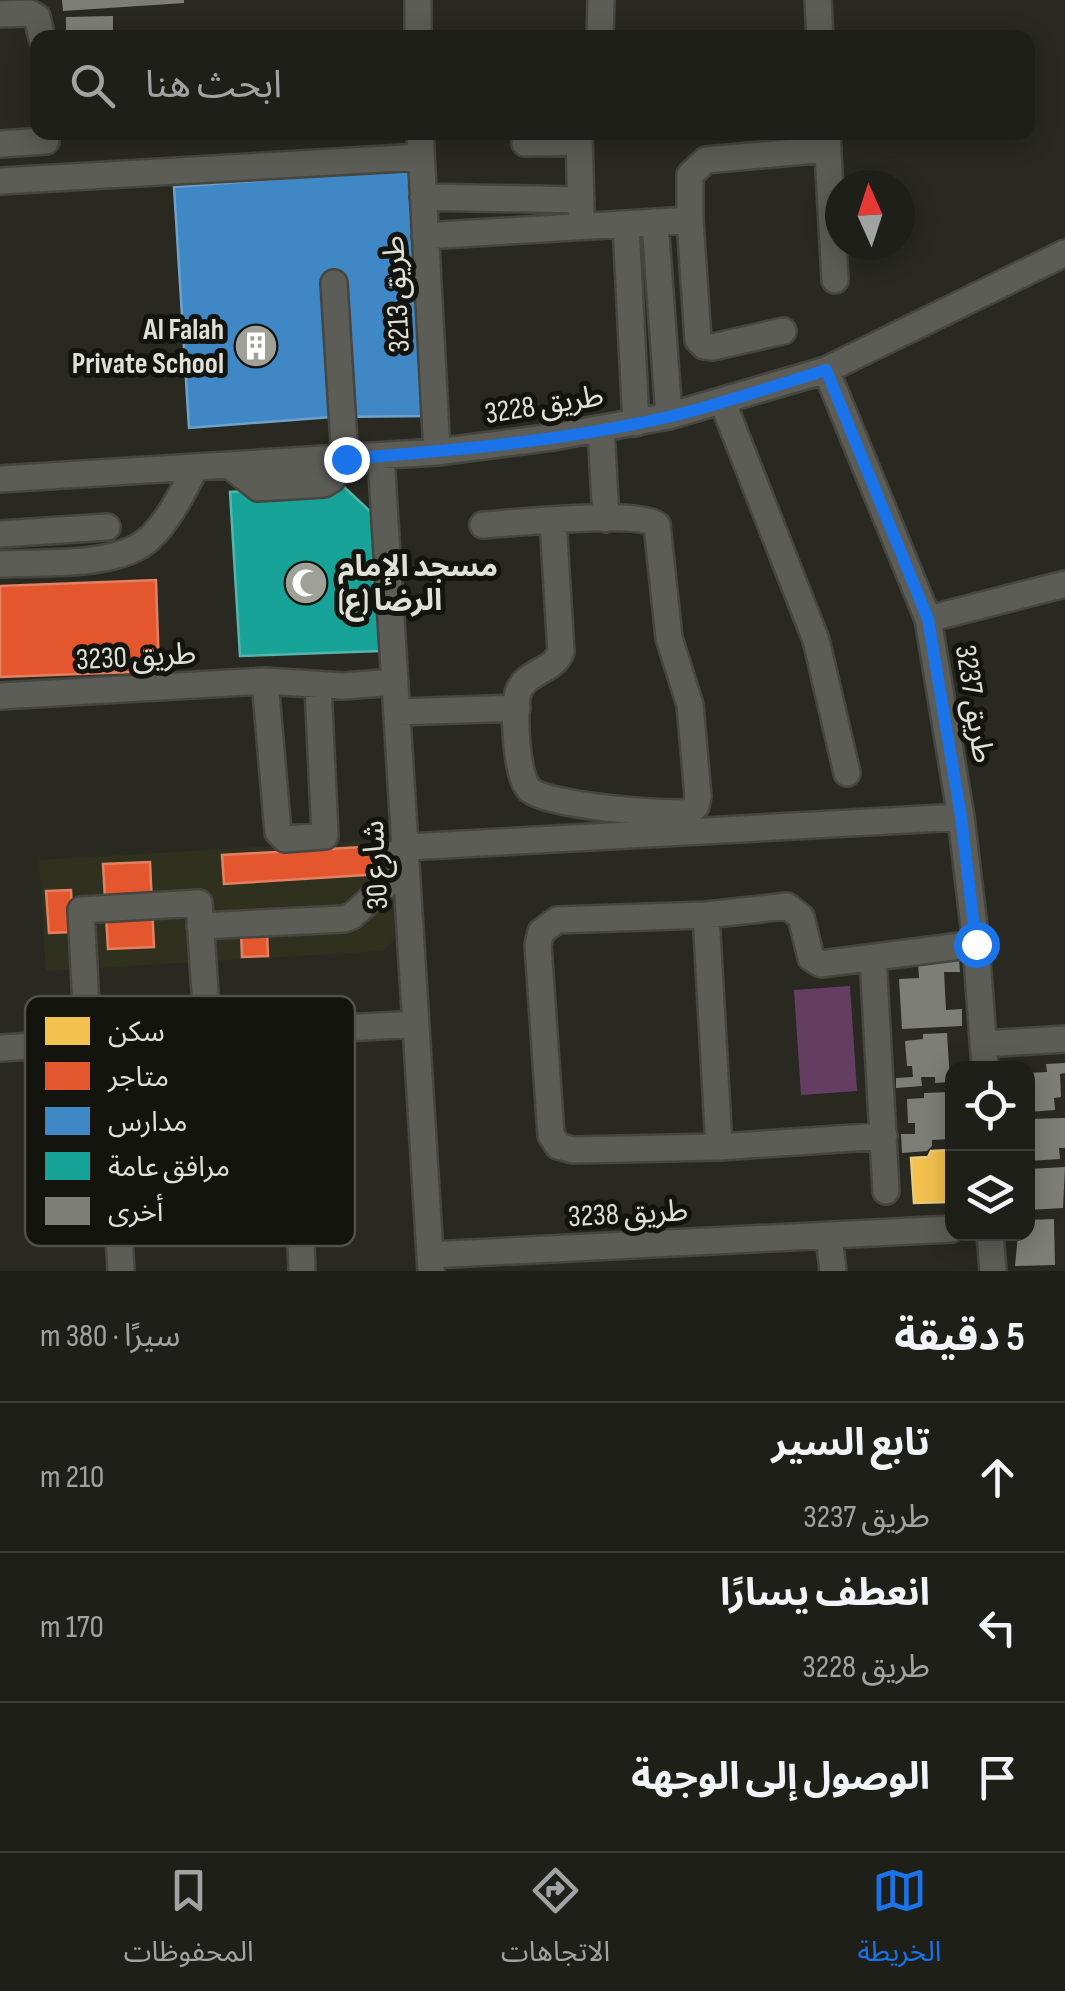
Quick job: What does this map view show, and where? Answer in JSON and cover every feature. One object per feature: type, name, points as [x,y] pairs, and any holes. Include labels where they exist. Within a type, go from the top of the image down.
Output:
[{"type":"street","points":[[418,0],[418,30]]},
{"type":"street","points":[[600,30],[601,0]]},
{"type":"street","points":[[818,0],[820,30]]},
{"type":"street","points":[[0,14],[30,13],[37,17],[40,30]]},
{"type":"street","points":[[0,144],[30,139]]},
{"type":"street","points":[[45,140],[47,178]]},
{"type":"street","points":[[525,142],[552,140]]},
{"type":"street","points":[[579,140],[581,227]]},
{"type":"street","points":[[782,330],[712,347],[698,340],[688,182],[700,164],[827,141],[835,280]]},
{"type":"street","points":[[0,180],[421,145]]},
{"type":"street","name":"طريق 3213","points":[[421,145],[437,452]]},
{"type":"street","points":[[423,197],[580,200]]},
{"type":"street","points":[[426,236],[690,220]]},
{"type":"street","points":[[655,222],[669,416]]},
{"type":"street","points":[[626,224],[636,423]]},
{"type":"street","name":"طريق 3228","points":[[0,479],[437,452],[669,416],[826,370],[1065,253]]},
{"type":"street","points":[[334,283],[346,459]]},
{"type":"street","name":"طريق 3237","points":[[826,370],[928,619],[961,817],[984,1056]]},
{"type":"street","points":[[722,403],[816,640],[847,773]]},
{"type":"street","points":[[601,429],[606,519]]},
{"type":"street","name":"شارع 30","points":[[381,456],[430,1263]]},
{"type":"street","points":[[0,564],[114,557],[134,551],[151,538],[196,467]]},
{"type":"street","points":[[483,525],[553,520],[652,520],[659,531],[669,638],[691,713],[698,796],[696,806],[684,814],[604,808],[534,793],[520,776],[516,708],[522,686],[528,678],[552,666],[561,652],[553,520]]},
{"type":"street","points":[[0,534],[107,527]]},
{"type":"street","points":[[76,530],[77,560]]},
{"type":"street","points":[[928,619],[1065,584]]},
{"type":"street","name":"طريق 3230","points":[[0,696],[270,681],[333,670],[395,673]]},
{"type":"street","name":"طريق 3230","points":[[270,681],[318,686],[395,673]]},
{"type":"street","points":[[270,681],[278,832],[285,839],[325,836],[318,686]]},
{"type":"street","points":[[398,712],[516,708]]},
{"type":"street","points":[[200,926],[348,918],[385,886],[388,855],[407,850],[961,817]]},
{"type":"street","points":[[86,996],[81,910],[199,903],[205,996]]},
{"type":"street","points":[[884,1136],[718,1147],[573,1150],[558,1146],[552,1135],[538,945],[545,926],[556,920],[706,914],[787,906],[802,917],[810,954],[817,963],[976,944]]},
{"type":"street","points":[[706,914],[718,1147]]},
{"type":"street","points":[[873,958],[886,1191]]},
{"type":"street","points":[[355,1028],[416,1024]]},
{"type":"street","points":[[984,1056],[1065,1040]]},
{"type":"street","points":[[0,1048],[25,1047]]},
{"type":"street","name":"طريق 3238","points":[[430,1263],[945,1230]]},
{"type":"street","points":[[829,1237],[833,1271]]},
{"type":"street","points":[[991,1241],[993,1271]]},
{"type":"street","points":[[120,1246],[121,1271]]},
{"type":"street","points":[[301,1246],[302,1271]]},
{"type":"shaded area","points":[[394,839],[399,935],[383,951],[46,971],[39,860]]},
{"type":"shaded area","points":[[850,986],[857,1091],[801,1095],[794,990]]},
{"type":"building: سكن","points":[[945,1150],[945,1202],[914,1203],[911,1158],[928,1157],[931,1151]]},
{"type":"building: متاجر","points":[[156,580],[159,671],[0,677],[0,586]]},
{"type":"building: متاجر","points":[[379,846],[381,874],[224,884],[222,855]]},
{"type":"building: متاجر","points":[[150,862],[154,947],[108,949],[103,864]]},
{"type":"building: متاجر","points":[[71,890],[73,932],[49,933],[46,891]]},
{"type":"building: متاجر","points":[[267,931],[268,956],[242,957],[241,932]]},
{"type":"building: مدارس","name":"Al Falah Private School","points":[[408,169],[426,416],[332,417],[189,428],[174,187]]},
{"type":"building: مرافق عامة","name":"مسجد الإمام الرضا (ع)","points":[[343,486],[373,514],[380,651],[240,656],[230,492]]},
{"type":"building: أخرى","points":[[62,0],[184,0],[184,3],[63,11]]},
{"type":"building: أخرى","points":[[113,16],[113,30],[66,30],[66,17]]},
{"type":"building: أخرى","points":[[959,959],[960,972],[944,972],[946,1010],[962,1009],[962,1026],[902,1029],[899,979],[919,978],[918,964],[926,964],[926,960]]},
{"type":"building: أخرى","points":[[947,1033],[945,1082],[935,1083],[935,1077],[921,1077],[922,1086],[896,1088],[896,1078],[913,1077],[912,1066],[907,1066],[905,1041],[923,1039],[923,1034]]},
{"type":"building: أخرى","points":[[1065,1063],[1065,1073],[1060,1074],[1061,1097],[1054,1098],[1055,1110],[1035,1111],[1035,1073],[1047,1072],[1046,1064]]},
{"type":"building: أخرى","points":[[945,1092],[945,1139],[932,1140],[927,1151],[902,1153],[901,1134],[915,1134],[915,1123],[908,1123],[907,1099],[924,1098],[924,1093]]},
{"type":"building: أخرى","points":[[1065,1118],[1065,1148],[1059,1148],[1060,1159],[1035,1161],[1035,1119]]},
{"type":"building: أخرى","points":[[1065,1167],[1063,1208],[1035,1210],[1035,1169]]},
{"type":"building: أخرى","points":[[1054,1219],[1055,1265],[1015,1266],[1017,1241],[1035,1241],[1035,1220]]},
{"type":"place","name":"Al Falah Private School","points":[[256,346]]},
{"type":"place","name":"مسجد الإمام الرضا (ع)","points":[[306,583]]},
{"type":"route","points":[[346,459],[437,452],[636,423],[722,403],[826,370],[928,619],[961,817],[976,944]]}]
